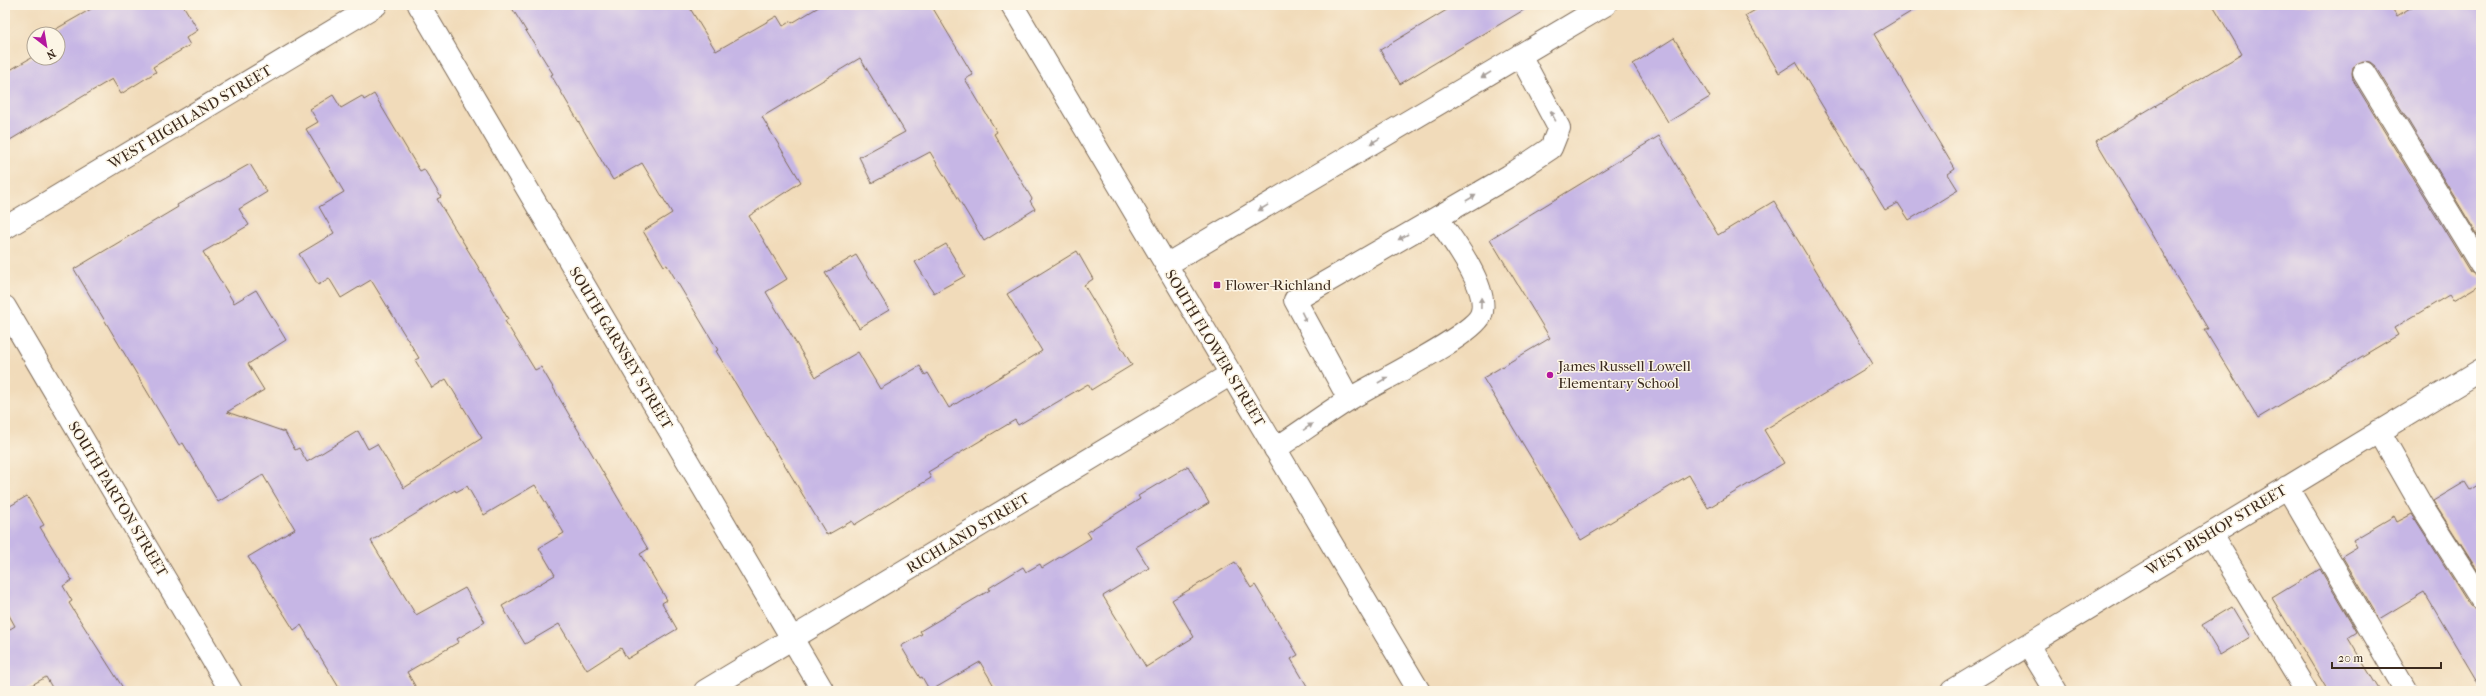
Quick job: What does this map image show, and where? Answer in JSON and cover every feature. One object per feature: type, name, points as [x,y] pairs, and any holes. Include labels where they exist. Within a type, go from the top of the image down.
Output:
[{"type":"street","name":"WEST HIGHLAND STREET","points":[[5,228],[376,5]]},
{"type":"street","name":"SOUTH GARNSEY STREET","points":[[419,5],[823,691]]},
{"type":"street","name":"SOUTH FLOWER STREET","points":[[1012,5],[1419,691]]},
{"type":"street","points":[[1166,265],[1605,5]]},
{"type":"street","points":[[1349,399],[1295,300],[1437,218],[1551,148],[1559,128],[1520,55]]},
{"type":"street","points":[[2364,73],[2481,264]]},
{"type":"street","points":[[1275,449],[1349,399],[1446,344],[1471,327],[1481,314],[1481,294],[1469,267],[1463,254],[1437,218]]},
{"type":"street","name":"SOUTH PARTON STREET","points":[[5,307],[232,691]]},
{"type":"street","name":"WEST BISHOP STREET","points":[[1952,691],[2481,370]]},
{"type":"street","name":"RICHLAND STREET","points":[[704,691],[1231,374]]},
{"type":"street","points":[[2379,431],[2423,508],[2481,599]]},
{"type":"street","points":[[2287,487],[2406,691]]},
{"type":"street","points":[[2211,534],[2306,691]]},
{"type":"street","points":[[2028,645],[2056,691]]},
{"type":"building","points":[[98,5],[183,5],[198,30],[186,38],[190,45],[153,67],[156,72],[121,94],[112,79],[5,143],[5,73],[26,61],[26,66],[66,66],[66,26],[61,26]]},
{"type":"building","points":[[510,5],[688,5],[716,51],[777,16],[783,26],[791,21],[792,23],[822,5],[931,5],[973,75],[965,79],[997,132],[994,134],[1032,199],[1030,201],[1035,209],[984,241],[930,152],[872,183],[859,157],[905,132],[860,58],[762,117],[801,182],[749,216],[787,279],[766,292],[816,377],[858,352],[880,389],[920,366],[925,375],[928,373],[949,408],[1042,351],[1007,294],[1077,251],[1093,279],[1084,285],[1132,365],[1091,390],[1088,384],[1018,425],[1015,420],[928,472],[931,478],[854,525],[852,521],[827,535],[716,351],[718,350],[667,265],[664,266],[643,231],[672,213],[642,163],[613,180],[551,75],[553,74]]},
{"type":"building","points":[[1455,5],[1532,5],[1400,84],[1380,50]]},
{"type":"building","points":[[1764,5],[1922,5],[1874,34],[1955,169],[1948,174],[1958,190],[1909,220],[1898,203],[1885,210],[1796,62],[1779,73],[1745,16]]},
{"type":"building","points":[[2213,5],[2390,5],[2397,16],[2415,5],[2481,5],[2481,241],[2375,66],[2370,62],[2363,61],[2353,67],[2352,73],[2353,80],[2470,272],[2481,277],[2481,284],[2453,301],[2449,295],[2394,328],[2398,335],[2258,418],[2204,329],[2208,329],[2096,141],[2242,54]]},
{"type":"building","points":[[1674,38],[1710,97],[1668,122],[1633,64]]},
{"type":"building","points":[[374,94],[420,171],[424,169],[441,197],[437,199],[508,319],[505,321],[535,370],[541,367],[648,549],[640,554],[667,600],[662,603],[677,629],[627,659],[621,648],[587,670],[559,624],[525,644],[502,606],[555,575],[539,548],[564,533],[535,485],[484,515],[467,486],[456,492],[455,490],[371,541],[416,615],[465,588],[485,622],[457,639],[459,642],[407,672],[418,691],[341,691],[301,625],[294,630],[248,557],[295,529],[263,475],[218,502],[183,443],[179,445],[74,269],[178,207],[177,205],[250,164],[267,192],[239,209],[249,225],[203,252],[234,303],[256,290],[286,340],[248,364],[264,390],[227,412],[285,432],[295,450],[299,448],[307,462],[358,431],[368,449],[377,444],[404,488],[482,438],[446,379],[432,388],[415,360],[419,358],[371,280],[341,298],[329,278],[318,285],[299,254],[334,233],[319,207],[344,192],[306,129],[318,122],[310,109],[333,95],[341,108],[362,96],[364,100]]},
{"type":"building","points":[[1659,136],[1718,235],[1774,201],[1873,364],[1764,430],[1784,463],[1708,508],[1689,475],[1581,540],[1483,378],[1550,338],[1490,239]]},
{"type":"building","points":[[946,244],[965,276],[934,293],[915,262]]},
{"type":"building","points":[[856,255],[889,310],[859,328],[825,273]]},
{"type":"building","points":[[1188,466],[1209,503],[1136,547],[1149,568],[1103,596],[1146,667],[1194,637],[1172,600],[1235,562],[1251,588],[1255,585],[1298,655],[1291,659],[1310,691],[997,691],[980,662],[930,691],[922,677],[920,678],[901,646],[922,634],[920,631],[990,590],[989,588],[1023,567],[1026,572],[1040,564],[1042,568],[1091,538],[1087,532],[1140,499],[1138,496]]},
{"type":"building","points":[[2465,482],[2470,490],[2481,483],[2481,576],[2433,501]]},
{"type":"building","points":[[27,496],[44,525],[40,527],[72,580],[63,586],[72,601],[69,603],[125,691],[54,691],[46,677],[21,691],[12,691],[5,679],[5,632],[15,626],[5,608],[5,509]]},
{"type":"building","points":[[2412,514],[2470,606],[2481,611],[2481,688],[2424,592],[2379,619],[2342,556],[2357,547],[2353,540],[2394,516],[2397,522]]},
{"type":"building","points":[[2320,569],[2357,632],[2348,638],[2380,691],[2328,691],[2272,598]]},
{"type":"building","points":[[2232,607],[2250,637],[2220,655],[2202,625]]},
{"type":"place","name":"Flower-Richland","points":[[1217,285]]},
{"type":"place","name":"James Russell Lowell Elementary School","points":[[1550,375]]}]
